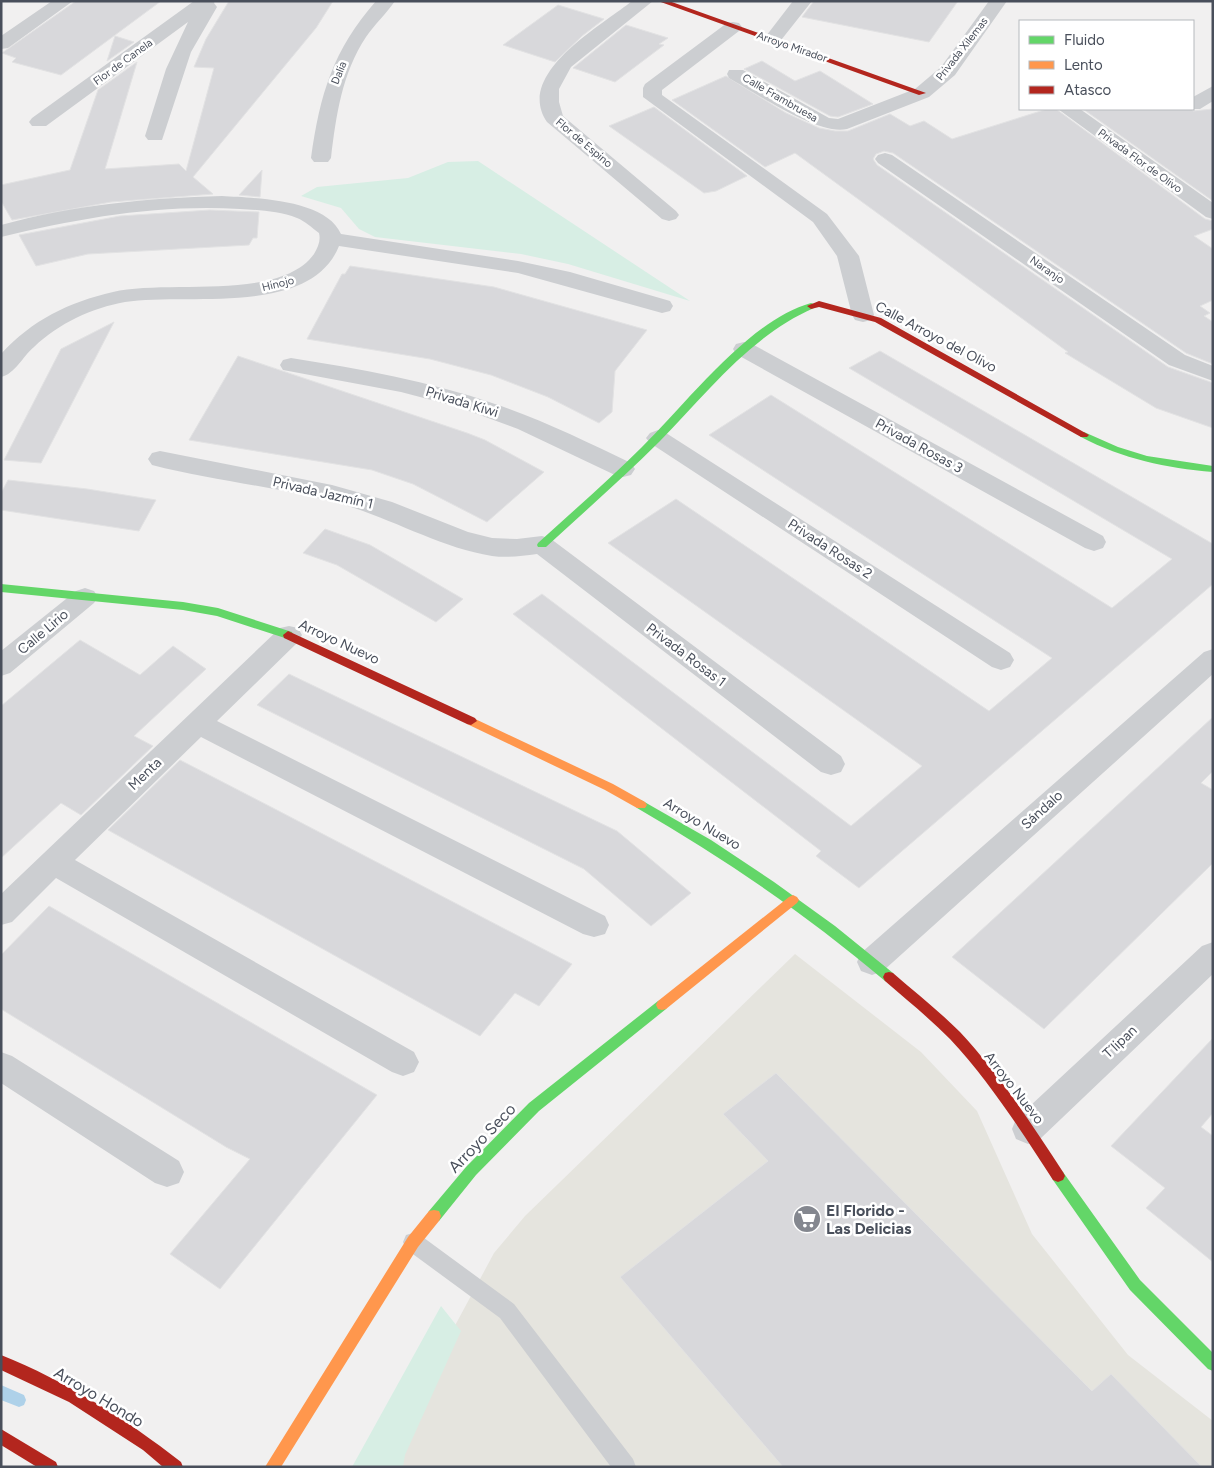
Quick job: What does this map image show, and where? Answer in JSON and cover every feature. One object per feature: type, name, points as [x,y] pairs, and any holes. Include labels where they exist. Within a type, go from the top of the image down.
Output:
[{"type":"street","points":[[1,44],[64,1]]},
{"type":"street","name":"Flor de Canela","points":[[39,122],[206,1]]},
{"type":"street","points":[[155,136],[186,44],[198,20],[212,1]]},
{"type":"street","name":"Dalia","points":[[321,158],[329,100],[337,72],[352,42],[368,19],[386,1]]},
{"type":"street","name":"Flor de Espino","points":[[644,1],[564,63],[554,76],[548,90],[549,104],[554,118],[669,215]]},
{"type":"street","name":"Arroyo Mirador","points":[[661,1],[922,93]]},
{"type":"street","points":[[772,40],[803,1]]},
{"type":"street","name":"Privada Xilemas","points":[[922,93],[948,70],[998,1]]},
{"type":"street","points":[[733,27],[652,88],[653,97],[820,218],[848,256],[863,315]]},
{"type":"street","name":"Calle Frambruesa","points":[[736,74],[824,123],[840,125],[922,93]]},
{"type":"street","points":[[1194,104],[1213,92]]},
{"type":"street","name":"Privada Flor de Olivo","points":[[1069,110],[1213,213]]},
{"type":"street","name":"Naranjo","points":[[885,159],[1177,360],[1213,374]]},
{"type":"street","points":[[1,231],[63,215],[107,209],[229,202],[270,204],[304,212],[319,220],[329,230],[331,239],[518,267],[562,276],[662,306]]},
{"type":"street","name":"Hinojo","points":[[1,370],[13,352],[49,323],[84,307],[131,295],[250,290],[276,286],[305,277],[322,263],[331,239]]},
{"type":"street","name":"Calle Arroyo del Olivo","points":[[542,545],[658,438],[744,349],[793,312],[819,304],[878,320],[1100,444],[1122,454],[1161,464],[1213,470]]},
{"type":"street","name":"Privada Rosas 3","points":[[744,349],[1094,542]]},
{"type":"street","name":"Privada Kiwi","points":[[291,365],[402,385],[466,402],[532,425],[623,469]]},
{"type":"street","name":"Privada Rosas 2","points":[[658,438],[1001,660]]},
{"type":"street","name":"Privada Jazmín 1","points":[[160,459],[332,493],[383,508],[461,539],[492,547],[517,548],[542,545]]},
{"type":"street","name":"Privada Rosas 1","points":[[542,545],[831,764]]},
{"type":"street","name":"Arroyo Nuevo","points":[[1,588],[183,606],[218,612],[289,635],[610,787],[712,845],[792,900],[872,962],[939,1020],[987,1075],[1028,1130],[1078,1207],[1135,1285],[1209,1354]]},
{"type":"street","name":"Calle Lirio","points":[[1,666],[85,597]]},
{"type":"street","name":"Menta","points":[[1,913],[289,635]]},
{"type":"street","name":"Sándalo","points":[[872,962],[1213,659]]},
{"type":"street","points":[[198,723],[594,925]]},
{"type":"street","points":[[54,862],[402,1062]]},
{"type":"street","name":"Arroyo Seco","points":[[272,1467],[413,1242],[471,1170],[534,1107],[792,900]]},
{"type":"street","name":"T´lipan","points":[[1028,1130],[1213,955]]},
{"type":"street","points":[[1,1066],[166,1172]]},
{"type":"street","name":"Arroyo Hondo","points":[[1,1362],[74,1397],[148,1445],[176,1467]]},
{"type":"street","points":[[1,1436],[51,1467]]},
{"type":"lane","points":[[413,1242],[508,1311],[625,1467]]},
{"type":"shaded area","points":[[795,954],[921,1052],[977,1111],[1032,1234],[1128,1355],[1213,1421],[1213,1467],[379,1467],[494,1253],[525,1216]]},
{"type":"green space","points":[[478,161],[690,301],[568,264],[521,254],[375,237],[359,229],[341,208],[301,196],[317,187],[408,178],[448,162]]},
{"type":"green space","points":[[441,1306],[461,1331],[405,1455],[403,1467],[352,1467]]},
{"type":"building","points":[[76,1],[161,1],[61,75],[12,62],[16,58],[2,53]]},
{"type":"building","points":[[229,1],[333,1],[316,28],[193,177],[213,194],[111,202],[12,220],[1,201],[1,185],[70,170],[98,90],[137,62],[105,169],[179,164],[186,171],[214,68],[194,67],[206,39]]},
{"type":"building","points":[[814,1],[958,1],[929,42],[802,17]]},
{"type":"building","points":[[558,5],[604,19],[582,36],[555,62],[503,45]]},
{"type":"building","points":[[626,25],[668,38],[659,44],[664,45],[615,82],[573,68]]},
{"type":"building","points":[[115,36],[134,42],[107,61]]},
{"type":"building","points":[[762,61],[795,81],[820,71],[873,104],[838,117],[830,116],[744,69]]},
{"type":"building","points":[[726,76],[786,113],[819,128],[848,131],[890,114],[910,126],[924,121],[952,139],[1044,110],[1057,110],[1205,219],[1213,221],[1213,229],[1194,236],[1213,249],[1213,300],[1200,306],[1210,313],[1204,316],[1213,322],[1213,364],[1186,353],[893,153],[884,151],[876,154],[873,159],[877,165],[1168,367],[1213,383],[1213,428],[1156,408],[1065,353],[1068,352],[795,153],[765,167],[672,100]]},
{"type":"building","points":[[654,107],[747,176],[716,191],[704,193],[609,126]]},
{"type":"building","points":[[1213,109],[1213,201],[1084,110],[1193,111]]},
{"type":"building","points":[[262,170],[260,197],[239,195]]},
{"type":"building","points":[[210,210],[259,212],[257,238],[253,238],[249,245],[88,254],[36,266],[19,235],[120,216]]},
{"type":"building","points":[[350,266],[494,287],[647,330],[615,371],[612,412],[599,423],[548,397],[491,375],[430,359],[307,339],[342,274],[345,274]]},
{"type":"building","points":[[114,322],[41,463],[4,460],[61,349]]},
{"type":"building","points":[[880,351],[1213,544],[1213,584],[859,888],[816,856],[821,851],[513,614],[542,594],[851,826],[922,766],[608,543],[676,499],[989,711],[1052,658],[709,435],[771,395],[1112,608],[1172,559],[849,368]]},
{"type":"building","points":[[238,356],[467,433],[485,440],[544,472],[487,522],[413,484],[372,470],[189,440]]},
{"type":"building","points":[[8,480],[87,489],[156,500],[139,531],[1,510],[1,493]]},
{"type":"building","points":[[325,529],[370,545],[463,599],[436,622],[337,565],[303,553]]},
{"type":"building","points":[[80,640],[140,675],[173,646],[206,669],[134,736],[153,746],[81,815],[61,803],[1,858],[1,706]]},
{"type":"building","points":[[289,674],[617,831],[691,893],[651,926],[584,869],[257,705]]},
{"type":"building","points":[[1213,717],[1213,771],[1201,783],[1213,790],[1213,863],[1044,1029],[952,957]]},
{"type":"building","points":[[180,760],[572,964],[539,1006],[515,993],[480,1036],[108,830]]},
{"type":"building","points":[[49,906],[377,1095],[220,1289],[170,1254],[250,1159],[226,1147],[1,1009],[1,955]]},
{"type":"building","points":[[1213,1038],[1213,1113],[1201,1127],[1213,1136],[1213,1262],[1146,1208],[1165,1188],[1111,1146]]},
{"type":"building","name":"El Florido - Las Delicias","points":[[776,1073],[1092,1391],[1111,1374],[1202,1467],[783,1467],[620,1277],[768,1161],[723,1114]]},
{"type":"waterway","points":[[1,1392],[19,1400]]},
{"type":"traffic: fast","points":[[542,545],[645,450],[749,344],[790,315],[811,306]]},
{"type":"traffic: fast","points":[[1084,435],[1131,455],[1163,463],[1213,469]]},
{"type":"traffic: fast","points":[[1,588],[183,606],[218,612],[288,635]]},
{"type":"traffic: fast","points":[[641,805],[707,844],[770,885],[831,929],[889,977]]},
{"type":"traffic: fast","points":[[434,1216],[471,1171],[534,1107],[662,1005]]},
{"type":"traffic: fast","points":[[1058,1176],[1135,1285],[1213,1364]]},
{"type":"traffic: slow","points":[[471,721],[609,787],[641,805]]},
{"type":"traffic: slow","points":[[662,1005],[793,900]]},
{"type":"traffic: slow","points":[[272,1467],[413,1242],[434,1216]]},
{"type":"traffic: jam","points":[[661,1],[922,93]]},
{"type":"traffic: jam","points":[[811,306],[819,304],[878,320],[1084,435]]},
{"type":"traffic: jam","points":[[288,635],[471,721]]},
{"type":"traffic: jam","points":[[889,977],[932,1013],[972,1055],[1017,1114],[1058,1176]]},
{"type":"traffic: jam","points":[[1,1362],[74,1397],[148,1445],[176,1467]]},
{"type":"traffic: jam","points":[[1,1436],[51,1467]]},
{"type":"place","name":"El Florido - Las Delicias","points":[[807,1219]]}]
